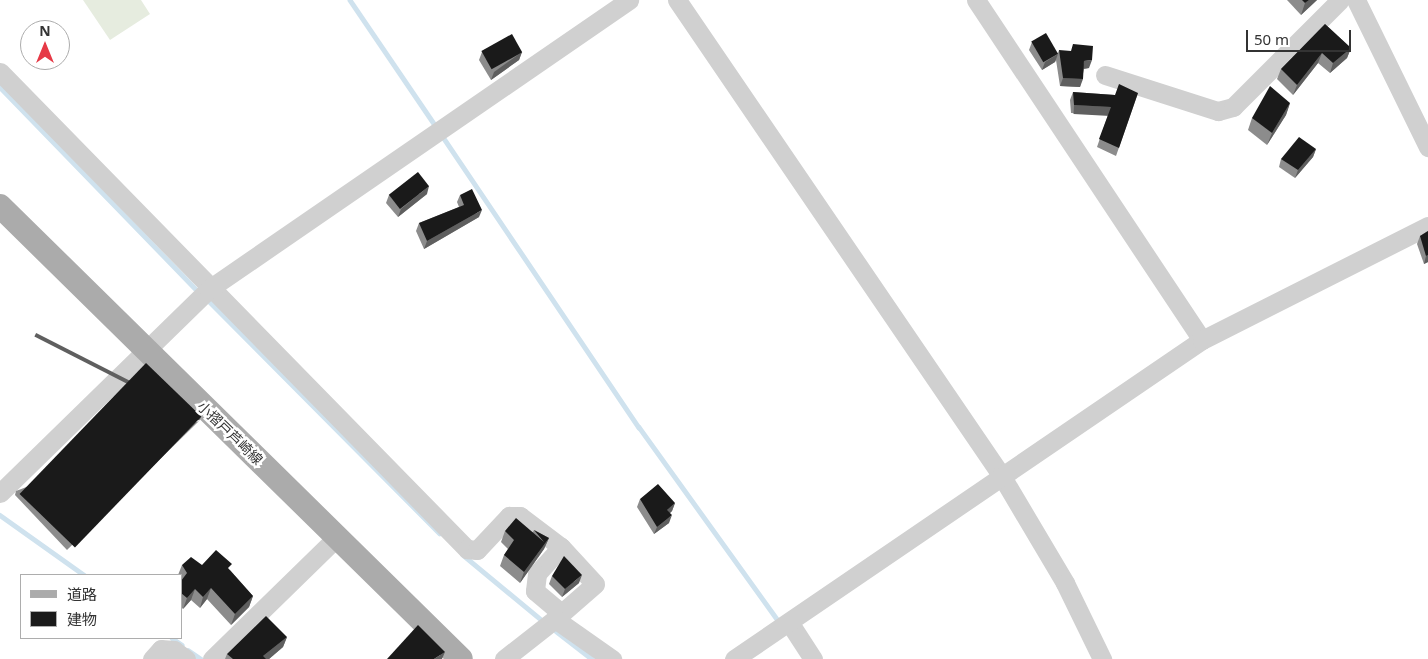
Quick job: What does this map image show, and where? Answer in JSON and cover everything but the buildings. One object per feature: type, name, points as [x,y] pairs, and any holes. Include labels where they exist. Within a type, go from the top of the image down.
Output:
[{"type":"main road","name":"小摺戸芦崎線","points":[[0,206],[144,350],[461,659]]},
{"type":"street","points":[[0,493],[144,350],[209,289],[629,0]]},
{"type":"street","points":[[677,0],[1001,476],[1065,583],[1102,659]]},
{"type":"street","points":[[976,0],[1202,340]]},
{"type":"street","points":[[1105,75],[1218,111],[1233,107],[1340,0]]},
{"type":"street","points":[[1356,0],[1428,147]]},
{"type":"street","points":[[0,72],[209,289],[467,550],[476,550],[509,516],[520,516],[561,547],[595,584],[504,659]]},
{"type":"street","points":[[734,659],[1202,340],[1428,226]]},
{"type":"street","points":[[212,659],[337,537]]},
{"type":"street","points":[[561,547],[536,574],[535,591],[558,616],[612,659]]},
{"type":"street","points":[[789,622],[813,659]]},
{"type":"street","points":[[152,659],[161,649],[174,650],[186,659]]},
{"type":"shaded area","points":[[83,0],[141,0],[150,14],[110,40]]},
{"type":"waterway","points":[[350,0],[437,128]]},
{"type":"waterway","points":[[0,87],[199,292]]},
{"type":"waterway","points":[[441,134],[639,427],[780,623]]},
{"type":"waterway","points":[[207,299],[439,533]]},
{"type":"waterway","points":[[0,515],[83,574]]},
{"type":"waterway","points":[[463,555],[544,622]]},
{"type":"waterway","points":[[556,631],[592,659]]},
{"type":"waterway","points":[[173,639],[182,645]]},
{"type":"waterway","points":[[188,650],[201,659]]}]
